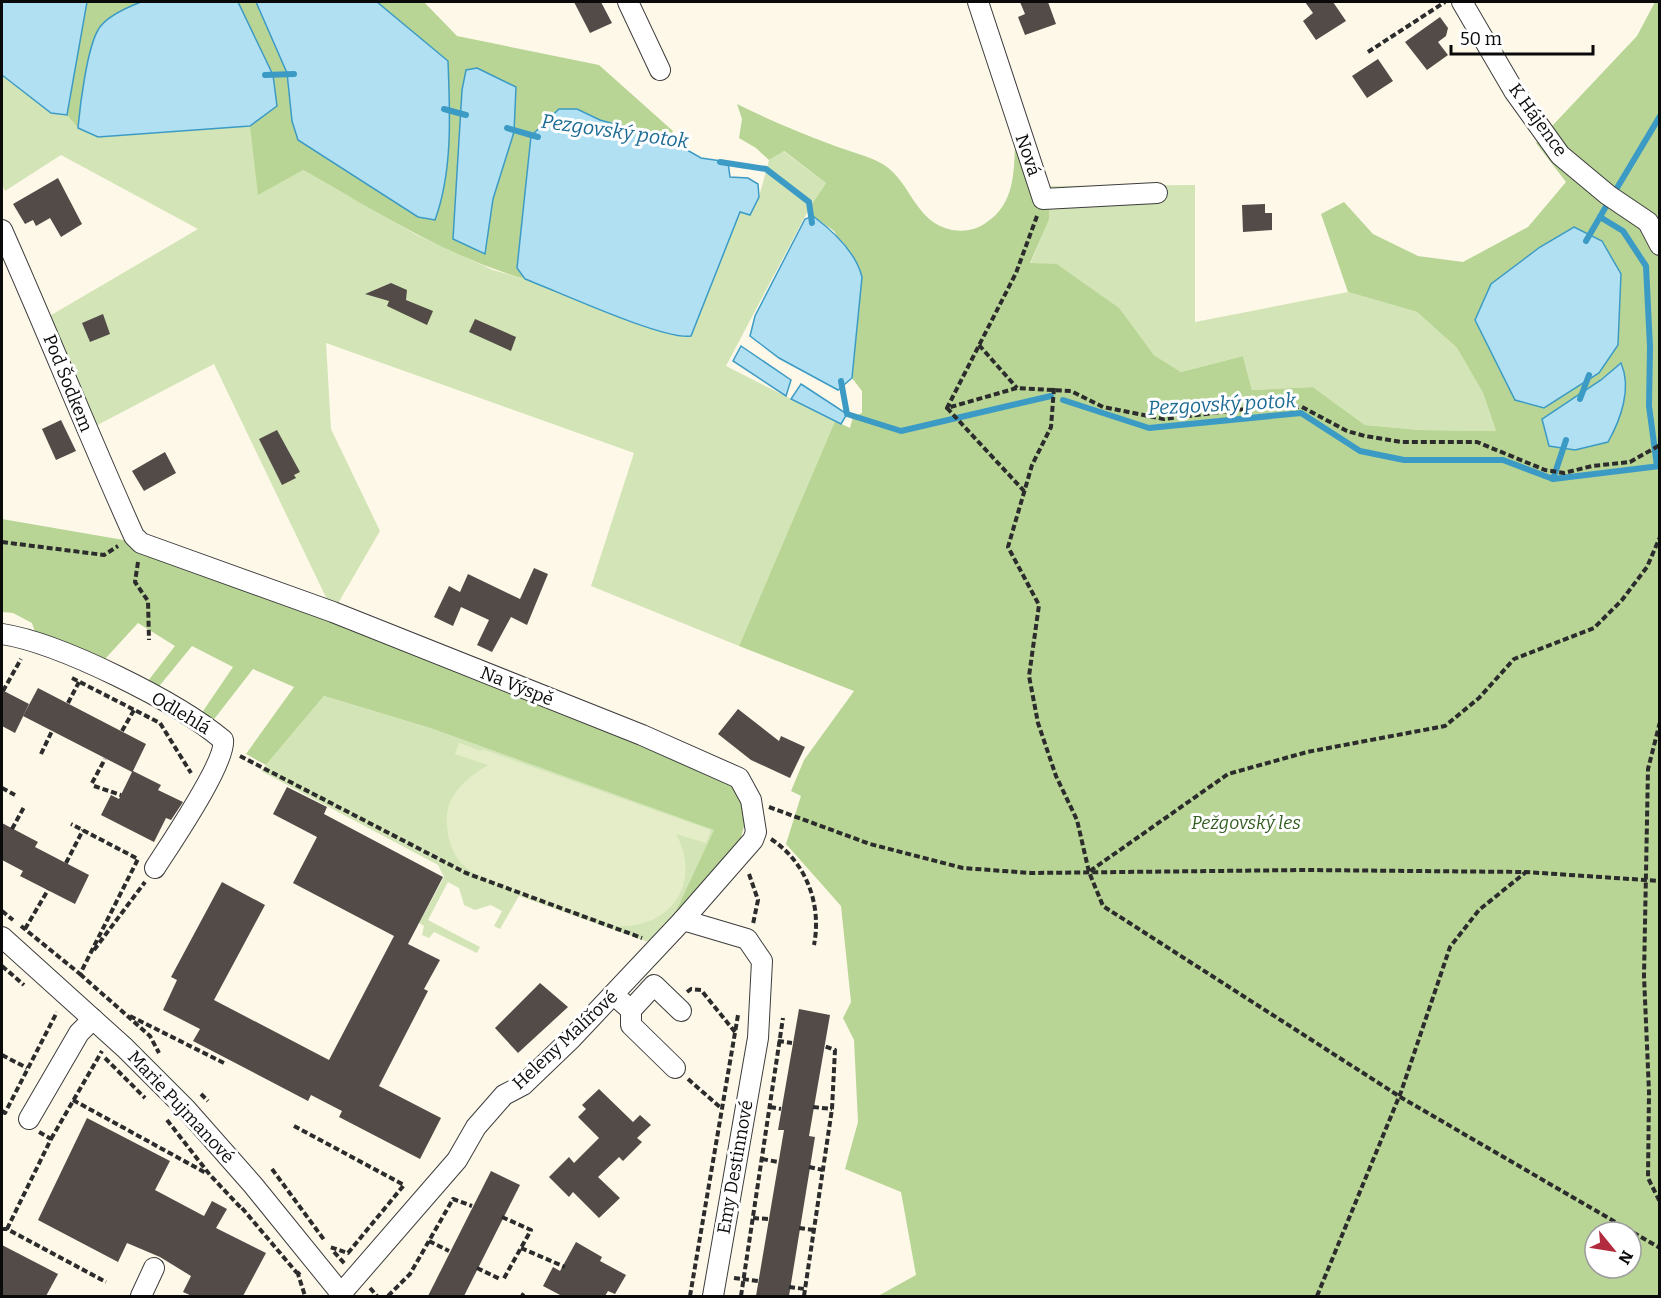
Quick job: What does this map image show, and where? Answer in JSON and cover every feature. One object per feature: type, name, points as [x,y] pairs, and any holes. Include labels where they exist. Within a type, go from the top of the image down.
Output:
[{"type":"street","points":[[628,2],[660,70]]},
{"type":"street","name":"Nová","points":[[978,2],[1043,200],[1157,193]]},
{"type":"street","name":"K Hájence","points":[[1462,2],[1514,91],[1560,154],[1608,195],[1648,222],[1659,245]]},
{"type":"street","name":"Pod Šodkem","points":[[2,230],[137,539]]},
{"type":"street","name":"Na Výspě","points":[[137,539],[275,590],[642,735],[739,778],[751,800],[756,832]]},
{"type":"street","name":"Odlehlá","points":[[2,634],[20,637],[99,669],[168,704],[208,727],[223,740],[225,748],[202,792],[155,868]]},
{"type":"street","points":[[756,832],[753,840],[683,920],[749,942],[762,960],[758,1038]]},
{"type":"street","name":"Heleny Malířové","points":[[341,1296],[457,1160],[476,1127],[504,1095],[523,1085],[614,995],[683,920]]},
{"type":"street","name":"Marie Pujmanové","points":[[2,937],[93,1018],[192,1116],[253,1185],[341,1296]]},
{"type":"street","points":[[675,1068],[631,1025],[631,1010],[654,985],[677,1008]]},
{"type":"street","points":[[614,995],[631,1010]]},
{"type":"street","points":[[25,1122],[79,1033],[93,1018]]},
{"type":"street","name":"Emy Destinnové","points":[[712,1296],[758,1038]]},
{"type":"street","points":[[141,1296],[154,1268]]},
{"type":"path","points":[[1368,52],[1446,2]]},
{"type":"path","points":[[947,408],[1016,273],[1043,200]]},
{"type":"path","points":[[979,345],[1017,388]]},
{"type":"path","points":[[947,408],[1017,388],[1054,388],[1071,391],[1103,407],[1164,419],[1271,405],[1302,406],[1347,431],[1365,436],[1402,442],[1477,442],[1545,470],[1564,473],[1592,466],[1630,462],[1659,445]]},
{"type":"path","points":[[1054,388],[1050,427],[1024,491],[1008,547],[1039,605],[1029,676],[1038,723],[1056,776],[1077,820],[1089,872],[1103,906],[1398,1095],[1659,1248]]},
{"type":"path","points":[[947,408],[1024,491]]},
{"type":"path","points":[[1089,872],[1228,774],[1307,752],[1445,726],[1479,698],[1514,659],[1594,628],[1622,600],[1647,567],[1659,537]]},
{"type":"path","points":[[2,542],[104,555],[137,539],[135,582],[147,601],[149,639]]},
{"type":"path","points":[[15,657],[31,662]]},
{"type":"path","points":[[3,692],[21,659]]},
{"type":"path","points":[[69,677],[160,723],[202,792]]},
{"type":"path","points":[[68,703],[79,682]]},
{"type":"path","points":[[122,731],[134,710]]},
{"type":"path","points":[[1659,722],[1648,769],[1644,976],[1649,1092],[1648,1178],[1659,1202]]},
{"type":"path","points":[[41,754],[52,731]]},
{"type":"path","points":[[225,748],[466,873],[660,944]]},
{"type":"path","points":[[105,759],[93,785],[121,795]]},
{"type":"path","points":[[2,788],[15,795]]},
{"type":"path","points":[[751,800],[870,844],[963,868],[1031,873],[1526,872],[1659,881]]},
{"type":"path","points":[[12,829],[24,807]]},
{"type":"path","points":[[71,824],[155,868],[87,961]]},
{"type":"path","points":[[66,862],[83,830]]},
{"type":"path","points":[[756,832],[773,840],[796,861],[813,892],[818,929],[814,945]]},
{"type":"path","points":[[741,854],[758,900],[749,942]]},
{"type":"path","points":[[80,974],[138,859]]},
{"type":"path","points":[[1317,1296],[1398,1095],[1450,946],[1479,910],[1526,872]]},
{"type":"path","points":[[25,929],[48,890]]},
{"type":"path","points":[[2,911],[131,1018],[150,1036],[163,1060]]},
{"type":"path","points":[[677,1008],[691,989],[701,990],[736,1032],[792,1043]]},
{"type":"path","points":[[690,1296],[739,1010]]},
{"type":"path","points":[[51,1139],[25,1122],[3,1112],[57,1012]]},
{"type":"path","points":[[124,1012],[226,1064]]},
{"type":"path","points":[[106,1282],[4,1229],[73,1100],[112,1036],[131,1018]]},
{"type":"path","points":[[741,1296],[783,1018]]},
{"type":"path","points":[[804,1296],[832,1109],[834,1050],[824,1046]]},
{"type":"path","points":[[2,1055],[27,1068]]},
{"type":"path","points":[[675,1068],[721,1108]]},
{"type":"path","points":[[193,1087],[208,1101]]},
{"type":"path","points":[[73,1100],[210,1175]]},
{"type":"path","points":[[770,1107],[781,1109]]},
{"type":"path","points":[[813,1107],[832,1109]]},
{"type":"path","points":[[168,1121],[210,1175],[242,1209]]},
{"type":"path","points":[[272,1169],[331,1249],[348,1252],[404,1185],[294,1126]]},
{"type":"path","points":[[762,1159],[778,1162]]},
{"type":"path","points":[[809,1167],[823,1170]]},
{"type":"path","points":[[375,1294],[387,1296],[410,1274],[453,1199],[472,1206]]},
{"type":"path","points":[[477,1268],[502,1280],[531,1230],[502,1216]]},
{"type":"path","points":[[753,1218],[768,1219]]},
{"type":"path","points":[[799,1228],[814,1230]]},
{"type":"path","points":[[429,1242],[449,1251]]},
{"type":"path","points":[[521,1248],[565,1267]]},
{"type":"path","points":[[789,1287],[805,1289]]},
{"type":"green space","points":[[87,2],[141,2],[111,17],[98,30],[87,63],[78,128],[67,115]]},
{"type":"green space","points":[[238,2],[424,2],[457,36],[599,65],[673,131],[668,139],[600,120],[577,109],[517,268],[525,279],[438,245],[303,170],[258,195],[250,126],[277,105],[273,75]]},
{"type":"green space","name":"Pežgovský les","points":[[1655,2],[1659,2],[1659,1296],[878,1296],[916,1275],[901,1192],[845,1169],[858,1122],[854,1040],[843,1018],[851,1002],[841,906],[786,844],[801,796],[791,791],[804,760],[854,691],[739,646],[835,421],[850,428],[853,417],[862,413],[862,391],[852,378],[862,277],[834,231],[813,216],[810,207],[826,183],[784,151],[769,160],[756,148],[739,138],[742,119],[737,104],[794,130],[877,161],[897,177],[928,218],[952,230],[975,229],[996,215],[1003,206],[1013,177],[1015,144],[1049,197],[1049,220],[1030,263],[1057,264],[1119,308],[1154,355],[1181,372],[1243,356],[1252,390],[1313,387],[1365,425],[1420,430],[1496,431],[1483,393],[1457,348],[1417,312],[1348,292],[1321,214],[1344,202],[1373,234],[1418,256],[1463,262],[1528,227],[1566,182],[1536,143],[1637,36]]},
{"type":"green space","points":[[2,75],[51,113],[67,115],[78,128],[98,137],[250,126],[255,149],[303,170],[417,235],[493,270],[525,279],[657,331],[691,336],[740,212],[759,197],[769,160],[783,151],[826,183],[810,207],[726,366],[835,421],[739,646],[591,586],[634,453],[326,343],[331,429],[380,531],[333,612],[214,364],[90,429],[41,321],[198,229],[61,155],[5,191],[2,184]]},
{"type":"green space","points":[[1195,185],[1195,322],[1348,292],[1417,312],[1457,348],[1483,393],[1496,431],[1420,430],[1365,425],[1313,387],[1252,390],[1243,356],[1181,372],[1154,355],[1118,308],[1057,264],[1030,264],[1049,220],[1048,186]]},
{"type":"green space","points":[[2,519],[141,543],[707,765],[751,800],[738,849],[675,913],[714,830],[430,728],[324,696],[266,765],[246,754],[294,687],[253,669],[208,727],[197,720],[233,667],[192,646],[152,695],[141,690],[175,646],[138,623],[105,659],[36,635],[32,623],[13,613],[2,612]]},
{"type":"green space","points":[[324,696],[430,728],[715,830],[675,913],[648,942],[519,896],[500,929],[494,926],[502,911],[491,905],[475,910],[464,905],[459,888],[448,882],[428,920],[480,947],[477,953],[434,932],[429,938],[422,935],[424,926],[419,923],[444,877],[438,865],[261,771]]},
{"type":"green space","points":[[459,743],[481,751],[482,749],[711,830],[706,843],[676,834],[683,852],[686,870],[683,886],[676,900],[666,912],[652,920],[635,925],[615,926],[511,890],[474,873],[462,864],[453,851],[448,836],[447,815],[458,789],[471,776],[488,765],[455,754]]},
{"type":"water","points":[[2,2],[87,2],[67,115],[51,113],[2,75]]},
{"type":"water","points":[[141,2],[238,2],[273,75],[277,106],[250,126],[98,137],[78,128],[87,63],[98,30],[111,17]]},
{"type":"water","points":[[256,2],[377,2],[448,61],[450,121],[448,162],[435,220],[418,217],[298,140],[292,121],[287,73]]},
{"type":"water","points":[[477,68],[516,87],[514,132],[493,199],[485,254],[453,239],[462,90],[466,70]]},
{"type":"water","points":[[559,109],[577,109],[600,120],[668,139],[701,158],[728,162],[730,177],[748,178],[758,184],[759,197],[750,215],[740,212],[691,336],[659,331],[610,314],[525,279],[517,268],[531,136]]},
{"type":"water","points":[[813,216],[836,235],[849,251],[862,277],[852,378],[838,390],[779,358],[750,336],[755,316],[805,219]]},
{"type":"water","points":[[1574,227],[1602,241],[1621,274],[1618,345],[1599,373],[1544,408],[1515,400],[1475,320],[1491,284],[1540,247]]},
{"type":"water","points":[[741,346],[791,380],[786,396],[733,361]]},
{"type":"water","points":[[1621,363],[1625,383],[1624,403],[1608,442],[1575,450],[1549,446],[1542,419],[1601,380]]},
{"type":"water","points":[[801,384],[847,414],[841,424],[791,399]]},
{"type":"building","points":[[574,2],[601,2],[612,23],[590,33]]},
{"type":"building","points":[[1020,2],[1048,2],[1056,24],[1025,35],[1018,17],[1025,14]]},
{"type":"building","points":[[1305,2],[1333,2],[1346,21],[1316,40],[1303,21],[1313,13]]},
{"type":"building","points":[[1440,17],[1448,28],[1446,36],[1438,42],[1448,55],[1427,70],[1405,42]]},
{"type":"building","points":[[1378,59],[1393,81],[1367,98],[1352,76]]},
{"type":"building","points":[[58,178],[82,224],[61,237],[50,218],[36,226],[33,220],[25,224],[13,204]]},
{"type":"building","points":[[1265,204],[1265,213],[1272,213],[1272,230],[1243,232],[1242,205]]},
{"type":"building","points":[[391,283],[407,290],[406,300],[433,311],[427,325],[387,306],[389,301],[365,294]]},
{"type":"building","points":[[103,314],[110,334],[90,342],[82,323]]},
{"type":"building","points":[[475,319],[516,337],[511,351],[469,332]]},
{"type":"building","points":[[61,420],[76,451],[56,460],[42,429]]},
{"type":"building","points":[[277,430],[300,472],[294,475],[296,478],[282,485],[259,439]]},
{"type":"building","points":[[165,452],[176,473],[144,491],[132,471]]},
{"type":"building","points":[[534,568],[548,574],[527,625],[511,617],[492,652],[477,645],[489,620],[461,607],[453,626],[434,617],[449,586],[460,592],[468,574],[520,599]]},
{"type":"building","points":[[38,688],[146,744],[133,771],[161,785],[158,790],[183,802],[171,820],[166,818],[154,842],[101,815],[111,795],[119,799],[132,772],[23,716]]},
{"type":"building","points":[[2,690],[29,704],[15,733],[2,726]]},
{"type":"building","points":[[738,709],[779,741],[781,736],[805,747],[790,778],[751,760],[718,734]]},
{"type":"building","points":[[287,787],[327,807],[324,814],[443,877],[408,944],[440,960],[424,989],[428,991],[379,1086],[441,1118],[420,1159],[339,1117],[342,1111],[311,1095],[308,1101],[193,1041],[200,1029],[163,1010],[177,980],[171,977],[222,882],[265,905],[214,1000],[329,1060],[394,936],[293,883],[317,837],[273,814]]},
{"type":"building","points":[[2,823],[38,842],[35,847],[89,875],[75,904],[20,876],[23,871],[2,860]]},
{"type":"building","points":[[540,983],[568,1007],[518,1053],[495,1028]]},
{"type":"building","points":[[799,1009],[830,1015],[809,1136],[815,1137],[789,1296],[756,1296],[784,1130],[778,1130]]},
{"type":"building","points":[[599,1089],[633,1122],[640,1115],[651,1125],[637,1138],[642,1142],[623,1161],[619,1157],[598,1177],[620,1198],[599,1218],[573,1192],[569,1197],[549,1177],[569,1157],[574,1163],[599,1138],[578,1117],[586,1109],[582,1105]]},
{"type":"building","points":[[87,1118],[170,1161],[155,1190],[204,1216],[212,1201],[227,1209],[216,1228],[266,1253],[243,1296],[192,1296],[183,1292],[191,1276],[160,1257],[127,1243],[118,1262],[38,1220]]},
{"type":"building","points":[[491,1171],[520,1185],[464,1296],[428,1296]]},
{"type":"building","points":[[576,1242],[602,1257],[600,1261],[626,1275],[615,1294],[608,1291],[605,1296],[562,1296],[543,1286],[553,1267],[560,1271]]},
{"type":"building","points":[[2,1245],[58,1274],[46,1296],[2,1296]]},
{"type":"waterway","name":"Pezgovský potok","points":[[265,75],[294,74]]},
{"type":"waterway","name":"Pezgovský potok","points":[[444,109],[466,115]]},
{"type":"waterway","points":[[1617,188],[1660,116]]},
{"type":"waterway","name":"Pezgovský potok","points":[[507,128],[538,137]]},
{"type":"waterway","name":"Pezgovský potok","points":[[720,162],[766,169],[809,202],[812,223]]},
{"type":"waterway","points":[[1586,241],[1608,203]]},
{"type":"waterway","points":[[1600,217],[1623,231],[1646,266],[1650,347],[1649,406],[1657,466]]},
{"type":"waterway","points":[[1580,399],[1589,375]]},
{"type":"waterway","name":"Pezgovský potok","points":[[841,381],[847,414],[901,431],[1051,396]]},
{"type":"waterway","name":"Pezgovský potok","points":[[1063,400],[1149,428],[1301,413],[1360,451],[1404,460],[1503,460],[1553,479],[1660,466]]},
{"type":"waterway","points":[[1553,479],[1566,440]]}]
